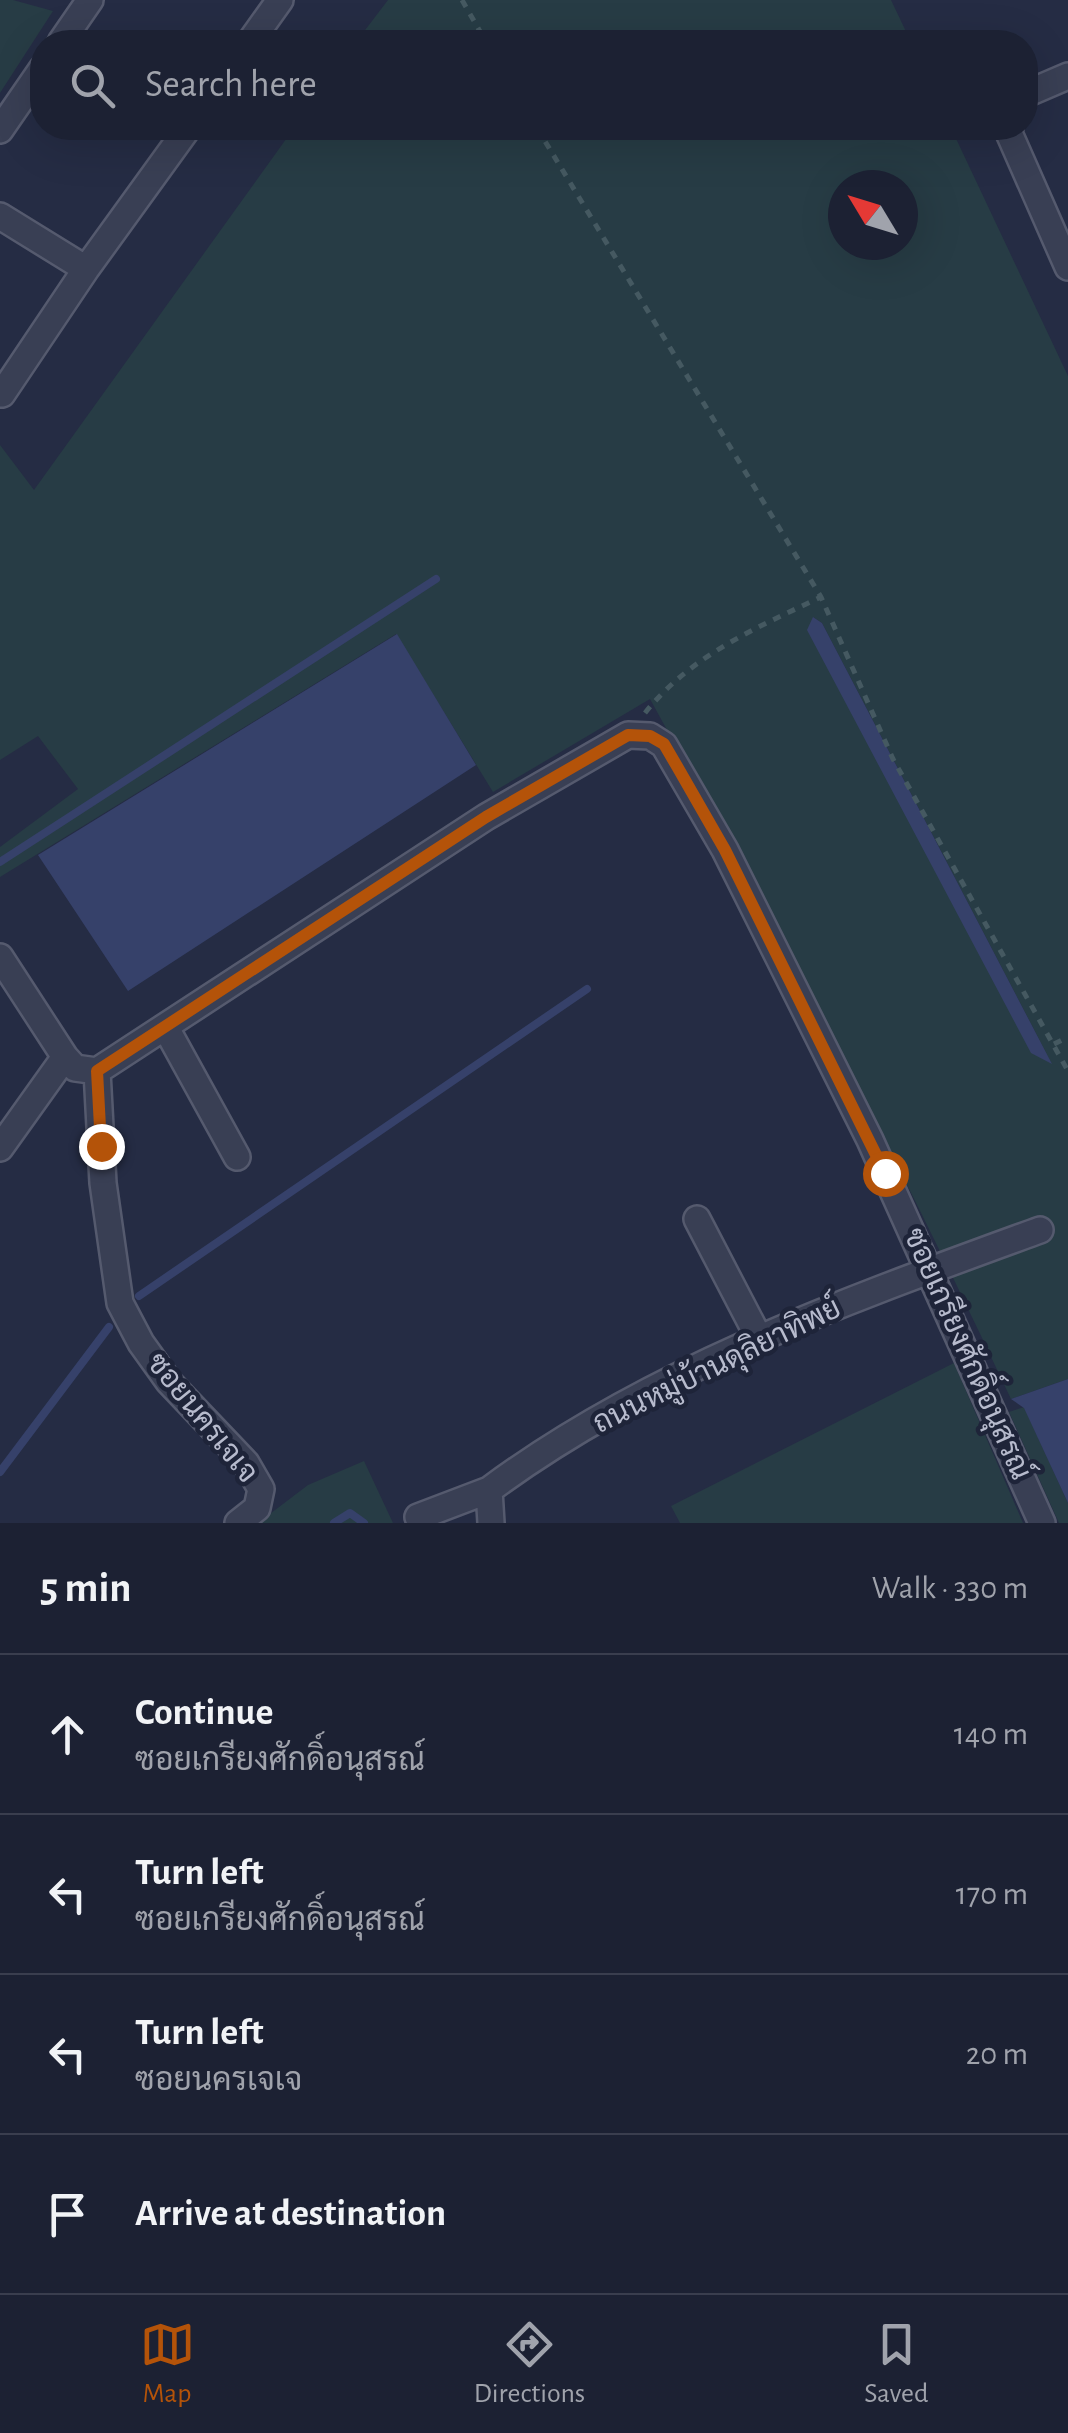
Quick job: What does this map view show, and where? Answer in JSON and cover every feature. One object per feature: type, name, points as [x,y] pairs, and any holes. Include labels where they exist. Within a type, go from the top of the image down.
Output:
[{"type":"street","points":[[69,30],[90,0]]},
{"type":"street","points":[[259,30],[280,0]]},
{"type":"street","points":[[1038,89],[1068,76]]},
{"type":"street","points":[[0,130],[30,86]]},
{"type":"street","points":[[2,394],[179,140]]},
{"type":"street","points":[[1012,140],[1068,266]]},
{"type":"street","points":[[0,216],[86,270]]},
{"type":"street","points":[[0,957],[65,1057],[75,1068],[97,1071],[486,817],[628,735]]},
{"type":"street","name":"ซอยเกรียงศักดิ์อนุสรณ์","points":[[628,735],[650,736],[664,744],[697,800],[870,1140],[1042,1523]]},
{"type":"street","points":[[166,1028],[236,1157]]},
{"type":"street","points":[[0,1148],[65,1057]]},
{"type":"street","name":"ซอยนครเจเจ","points":[[97,1071],[103,1183],[120,1304],[169,1382],[246,1463],[262,1489],[258,1508],[238,1523]]},
{"type":"street","points":[[697,1219],[760,1340]]},
{"type":"street","name":"ถนนหมู่บ้านดุลิยาทิพย์","points":[[418,1517],[489,1490],[638,1398],[760,1340],[1040,1230]]},
{"type":"street","points":[[489,1490],[491,1523]]},
{"type":"path","points":[[462,0],[479,30]]},
{"type":"path","points":[[544,140],[821,597],[893,759],[1068,1070]]},
{"type":"path","points":[[628,735],[665,688],[728,641],[821,597]]},
{"type":"path","points":[[1054,1044],[1068,1038]]},
{"type":"shaded area","points":[[0,0],[53,11],[41,30],[30,30],[30,47],[0,93]]},
{"type":"shaded area","points":[[388,0],[891,0],[905,30],[365,30]]},
{"type":"shaded area","points":[[285,140],[957,140],[1068,376],[1068,1379],[1011,1399],[836,1046],[650,699],[493,792],[396,634],[0,877],[0,847],[78,789],[38,736],[0,760],[0,445],[34,490]],"holes":[[[813,617],[822,623],[1051,1062]]]},
{"type":"shaded area","points":[[954,1363],[1023,1523],[680,1523],[671,1506]]},
{"type":"shaded area","points":[[1024,1407],[1068,1503],[1068,1523],[1059,1523],[1009,1412]]},
{"type":"shaded area","points":[[364,1461],[393,1523],[258,1523],[308,1485]]},
{"type":"water","points":[[813,617],[822,623],[1052,1064],[1031,1053],[807,630]]},
{"type":"water","points":[[397,634],[476,765],[128,991],[38,855]]},
{"type":"water","points":[[1068,1379],[1068,1503],[1024,1408],[1011,1399]]},
{"type":"waterway","points":[[0,862],[436,579]]},
{"type":"waterway","points":[[139,1296],[587,989]]},
{"type":"waterway","points":[[0,1472],[109,1327]]},
{"type":"waterway","points":[[334,1523],[350,1513],[364,1523]]},
{"type":"route","points":[[101,1146],[97,1071],[486,817],[628,735],[650,736],[664,744],[725,850],[885,1173]]}]
